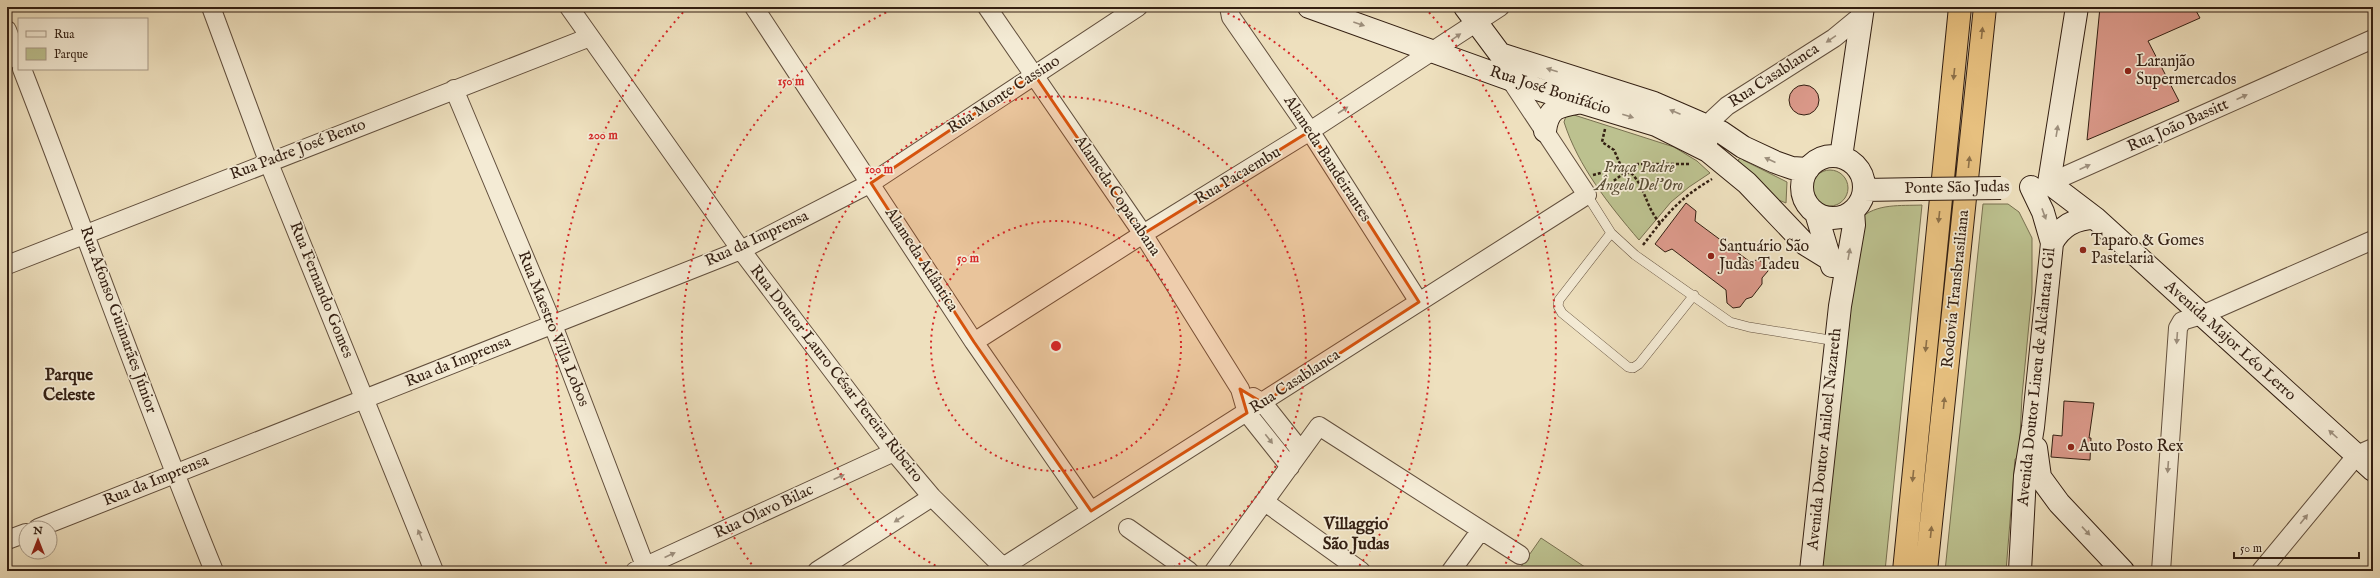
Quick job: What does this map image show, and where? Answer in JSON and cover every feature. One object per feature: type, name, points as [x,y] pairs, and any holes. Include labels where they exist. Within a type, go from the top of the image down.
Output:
[{"type":"highway","name":"Rodovia Transbrasiliana","points":[[1904,571],[1960,7]]},
{"type":"highway","name":"Rodovia Transbrasiliana","points":[[1926,571],[1985,7]]},
{"type":"main road","name":"Rua José Bonifácio","points":[[1309,7],[1510,79],[1656,125],[1703,158],[1748,183],[1805,244],[1831,260]]},
{"type":"main road","points":[[2040,185],[2077,7]]},
{"type":"main road","points":[[1841,157],[1857,10]]},
{"type":"main road","name":"Rua José Bonifácio","points":[[1471,15],[1500,54],[1654,103],[1710,127],[1742,147],[1775,162],[1792,168],[1808,169]]},
{"type":"main road","points":[[1545,131],[1546,118],[1551,112],[1559,107],[1582,102]]},
{"type":"main road","points":[[1772,208],[1793,214],[1813,210],[1835,218],[1853,211],[1862,198],[1864,190],[1863,179],[1859,170],[1854,164],[1841,157],[1824,157],[1808,169],[1803,179],[1802,189],[1805,199],[1813,210]]},
{"type":"main road","name":"Ponte São Judas","points":[[1864,190],[2001,188],[2040,185]]},
{"type":"main road","name":"Avenida Major Léo Lerro","points":[[2040,185],[2095,218],[2202,315],[2365,452],[2373,470]]},
{"type":"main road","name":"Avenida Doutor Lineu de Alcântara Gil","points":[[2020,571],[2025,476],[2033,427],[2052,244],[2043,212],[2040,185]]},
{"type":"main road","name":"Avenida Doutor Aniloel Nazareth","points":[[1813,210],[1831,260],[1840,306]]},
{"type":"main road","name":"Avenida Doutor Aniloel Nazareth","points":[[1811,571],[1840,306],[1854,225],[1853,211]]},
{"type":"main road","points":[[2052,244],[2059,232],[2069,223],[2077,220],[2095,218]]},
{"type":"main road","points":[[2033,427],[2040,477],[2059,503],[2123,571]]},
{"type":"main road","points":[[2022,523],[2036,505],[2044,500],[2052,498],[2059,503]]},
{"type":"street","name":"Rua Fernando Gomes","points":[[211,7],[268,161],[366,399],[434,571]]},
{"type":"street","name":"Rua Doutor Lauro César Pereira Ribeiro","points":[[569,7],[741,250],[894,452],[932,498],[1005,569]]},
{"type":"street","name":"Alameda Copacabana","points":[[987,7],[1143,234],[1240,389],[1248,412],[1290,466]]},
{"type":"street","name":"Rua Monte Cassino","points":[[871,183],[1034,74],[1138,7]]},
{"type":"street","name":"Rua Pacaembu","points":[[974,342],[1435,51],[1471,15],[1500,7]]},
{"type":"street","name":"Alameda Atlântica","points":[[760,9],[974,342],[1091,511]]},
{"type":"street","name":"Alameda Bandeirantes","points":[[1228,10],[1310,131],[1419,302]]},
{"type":"street","name":"Rua Casablanca","points":[[1710,127],[1713,119],[1727,106],[1834,38],[1857,10]]},
{"type":"street","points":[[7,30],[18,58]]},
{"type":"street","name":"Rua Padre José Bento","points":[[7,265],[268,161],[590,37]]},
{"type":"street","name":"Rua João Bassitt","points":[[2040,185],[2373,39]]},
{"type":"street","name":"Rua Afonso Guimarães Júnior","points":[[22,70],[86,233],[175,474],[214,571]]},
{"type":"street","points":[[1510,79],[1545,131],[1592,194]]},
{"type":"street","name":"Rua Maestro Villa Lobos","points":[[454,89],[553,325],[642,569]]},
{"type":"street","points":[[1703,158],[1710,127]]},
{"type":"street","name":"Rua da Imprensa","points":[[58,520],[741,250],[871,183]]},
{"type":"street","name":"Rua Casablanca","points":[[1005,569],[1091,511],[1263,403],[1419,302],[1592,194]]},
{"type":"street","points":[[2161,571],[2178,328],[2182,321],[2202,315],[2373,240]]},
{"type":"street","name":"Alameda Copacabana","points":[[1240,389],[1263,403]]},
{"type":"street","points":[[1263,403],[1301,451]]},
{"type":"street","points":[[1214,571],[1319,426],[1520,555]]},
{"type":"street","name":"Rua Olavo Bilac","points":[[642,569],[894,452]]},
{"type":"street","points":[[2269,568],[2365,452]]},
{"type":"street","points":[[817,571],[932,498]]},
{"type":"street","points":[[1265,502],[1361,571]]},
{"type":"street","points":[[1128,528],[1189,571]]},
{"type":"street","points":[[1451,571],[1481,530]]},
{"type":"street","points":[[7,540],[18,536]]},
{"type":"lane","points":[[1592,194],[1611,233],[1635,255],[1694,295],[1730,322],[1749,327],[1836,341]]},
{"type":"lane","points":[[1611,233],[1559,300],[1558,306],[1562,313],[1628,367],[1633,368],[1639,364],[1694,295]]},
{"type":"path","points":[[1607,122],[1602,142],[1614,150],[1624,172]]},
{"type":"path","points":[[1592,194],[1638,164],[1703,158]]},
{"type":"path","points":[[1589,176],[1616,169],[1631,173],[1638,179],[1654,217],[1660,223]]},
{"type":"path","points":[[1635,255],[1660,223],[1686,194],[1714,177]]},
{"type":"highlighted area","points":[[1034,74],[1143,234],[1310,131],[1419,302],[1263,403],[1240,389],[1247,413],[1091,511],[974,342],[871,183]]},
{"type":"green space","name":"Praça Padre Ângelo Del'Oro","points":[[1571,114],[1674,147],[1697,161],[1710,173],[1689,187],[1671,202],[1639,240],[1606,199],[1577,154],[1564,122],[1566,116]]},
{"type":"green space","points":[[1741,156],[1743,160],[1787,182],[1786,203],[1771,197],[1733,168]]},
{"type":"green space","points":[[1834,170],[1843,175],[1847,181],[1847,195],[1843,201],[1834,206],[1826,206],[1817,201],[1813,195],[1812,184],[1817,175],[1823,171]]},
{"type":"green space","points":[[1983,204],[2008,204],[2019,212],[2032,238],[2032,293],[2022,396],[2019,458],[2015,459],[2006,571],[1945,571]]},
{"type":"green space","points":[[1922,205],[1885,571],[1821,571],[1860,219],[1873,210],[1889,206]]},
{"type":"green space","points":[[1541,538],[1591,571],[1518,571]]},
{"type":"building","name":"Laranjão Supermercados","points":[[2100,7],[2194,7],[2200,18],[2148,41],[2179,101],[2087,140]]},
{"type":"building","points":[[1804,85],[1815,89],[1819,100],[1815,111],[1804,115],[1793,111],[1789,100],[1793,89]]},
{"type":"building","name":"Santuário São Judas Tadeu","points":[[1686,203],[1696,211],[1695,221],[1749,261],[1759,260],[1766,265],[1768,271],[1762,278],[1762,284],[1752,297],[1746,299],[1740,307],[1733,308],[1727,303],[1726,290],[1672,249],[1665,252],[1655,244]]},
{"type":"building","points":[[2064,401],[2094,403],[2089,438],[2091,438],[2090,460],[2051,457],[2053,435],[2062,436]]},
{"type":"place","name":"Laranjão Supermercados","points":[[2128,71]]},
{"type":"place","name":"Taparo & Gomes Pastelaria","points":[[2083,250]]},
{"type":"place","name":"Santuário São Judas Tadeu","points":[[1711,256]]},
{"type":"place","name":"Auto Posto Rex","points":[[2071,447]]},
{"type":"district","name":"Parque Celeste","points":[[69,385]]},
{"type":"district","name":"Villaggio São Judas","points":[[1356,534]]}]
